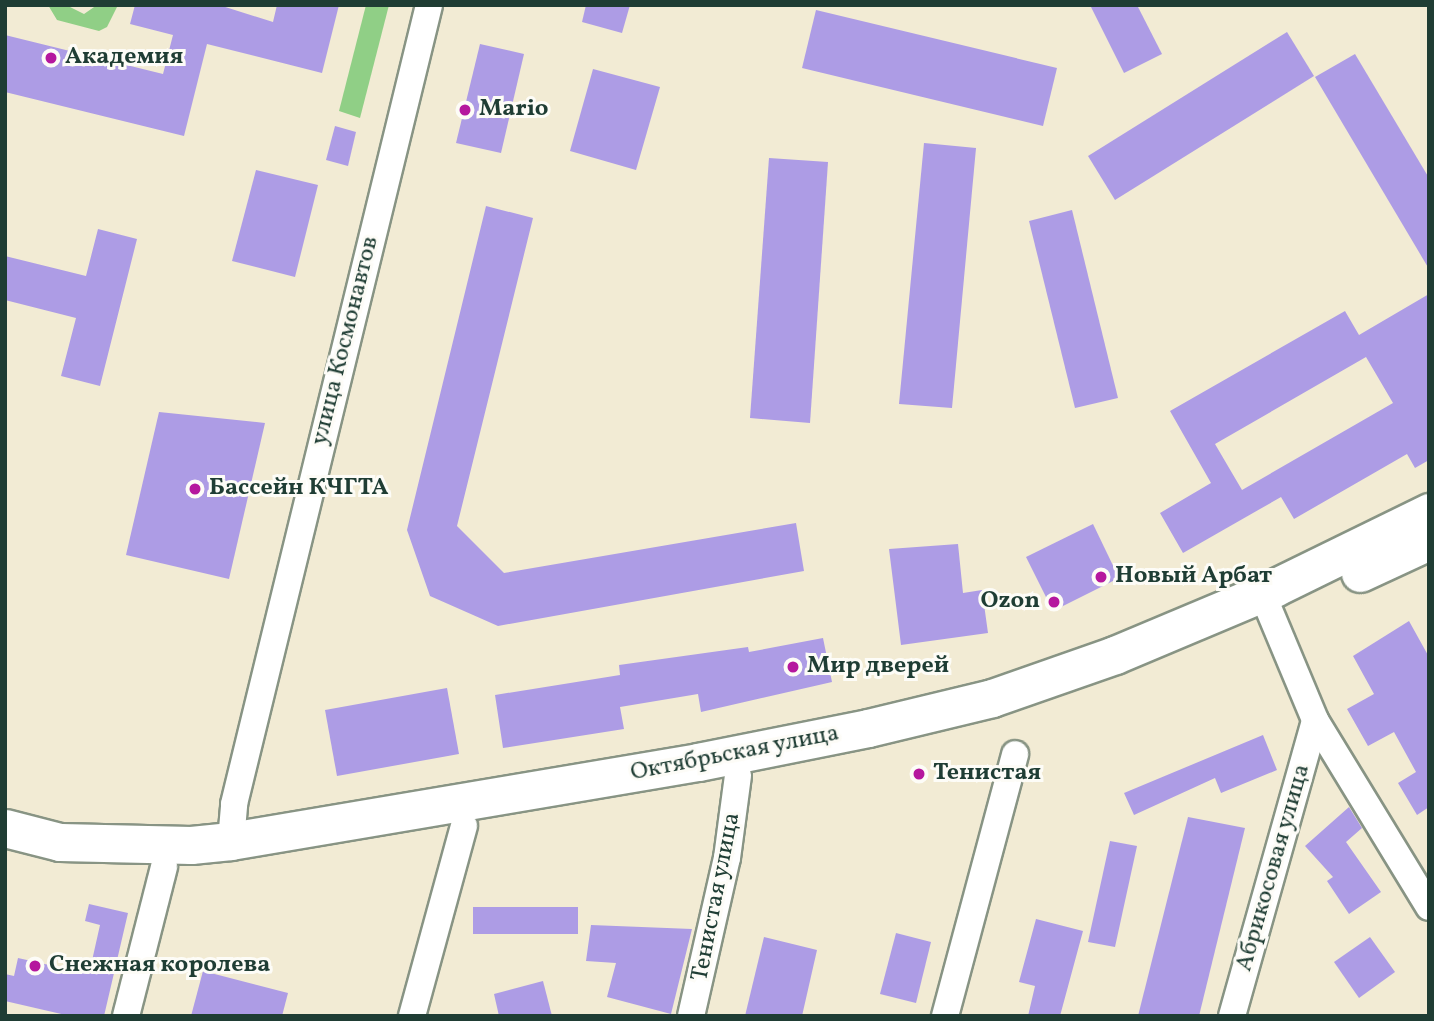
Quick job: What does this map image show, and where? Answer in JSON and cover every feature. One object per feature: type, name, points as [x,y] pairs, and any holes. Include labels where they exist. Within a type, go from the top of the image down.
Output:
[{"type":"main road","name":"Октябрьская улица","points":[[5,851],[64,864],[164,867],[225,863],[464,826],[738,776],[1030,709],[1266,604],[1429,512]]},
{"type":"main road","name":"Октябрьская улица","points":[[5,828],[60,842],[191,845],[232,841],[698,762],[893,722],[1004,694],[1266,604],[1429,541]]},
{"type":"street","name":"улица Космонавтов","points":[[232,841],[234,804],[429,5]]},
{"type":"street","points":[[1266,604],[1315,720],[1429,907]]},
{"type":"street","name":"Абрикосовая улица","points":[[1232,1016],[1315,720]]},
{"type":"street","points":[[945,1016],[1015,754]]},
{"type":"street","name":"Тенистая улица","points":[[691,1016],[725,871],[738,776]]},
{"type":"street","points":[[412,1016],[464,826]]},
{"type":"street","points":[[126,1016],[164,867]]},
{"type":"green space","points":[[48,5],[66,5],[84,14],[97,5],[118,5],[107,27],[99,31],[57,20]]},
{"type":"green space","points":[[366,5],[389,5],[360,118],[339,111]]},
{"type":"building","name":"Академия","points":[[135,5],[219,5],[273,22],[277,5],[339,5],[322,73],[207,44],[184,136],[5,92],[5,35],[163,74],[173,35],[130,24]]},
{"type":"building","points":[[586,5],[630,5],[622,33],[582,22]]},
{"type":"building","points":[[1090,5],[1137,5],[1162,54],[1124,73]]},
{"type":"building","points":[[816,10],[1057,68],[1043,126],[802,68]]},
{"type":"building","points":[[1287,32],[1314,76],[1115,200],[1088,156]]},
{"type":"building","points":[[480,44],[524,54],[501,153],[456,143]]},
{"type":"building","points":[[1355,54],[1429,178],[1429,269],[1315,77]]},
{"type":"building","points":[[593,69],[660,87],[636,170],[570,151]]},
{"type":"building","points":[[335,126],[356,132],[348,166],[326,160]]},
{"type":"building","points":[[924,143],[976,148],[952,408],[899,404]]},
{"type":"building","points":[[769,158],[828,162],[810,423],[750,418]]},
{"type":"building","points":[[256,170],[318,185],[295,277],[232,261]]},
{"type":"building","points":[[486,206],[533,218],[457,526],[504,573],[796,523],[804,571],[498,626],[430,596],[407,530]]},
{"type":"building","points":[[1072,210],[1118,398],[1075,408],[1029,221]]},
{"type":"building","points":[[98,229],[137,239],[100,386],[61,376],[76,318],[5,300],[5,256],[86,276]]},
{"type":"building","points":[[1429,294],[1429,460],[1415,468],[1407,454],[1294,519],[1281,497],[1183,553],[1160,513],[1211,483],[1170,411],[1345,311],[1359,335]],"holes":[[[1366,357],[1393,403],[1242,490],[1215,444]]]},
{"type":"building","name":"Бассейн КЧГТА","points":[[159,412],[265,423],[229,579],[126,555]]},
{"type":"building","points":[[1093,524],[1119,578],[1053,611],[1026,557]]},
{"type":"building","points":[[958,544],[963,593],[982,590],[988,633],[901,645],[889,549]]},
{"type":"building","points":[[1409,621],[1429,657],[1429,807],[1417,815],[1398,783],[1416,772],[1394,732],[1368,746],[1347,709],[1374,694],[1353,656]]},
{"type":"building","points":[[823,638],[832,682],[701,712],[698,694],[620,707],[624,729],[503,748],[495,695],[620,675],[619,665],[748,647],[749,652]]},
{"type":"building","points":[[447,688],[459,754],[337,776],[325,710]]},
{"type":"building","points":[[1263,735],[1277,770],[1221,793],[1215,778],[1134,815],[1124,793]]},
{"type":"building","points":[[1349,807],[1362,828],[1346,842],[1381,892],[1349,914],[1327,881],[1333,877],[1305,846]]},
{"type":"building","points":[[1188,817],[1245,828],[1199,1016],[1138,1016]]},
{"type":"building","points":[[1110,841],[1137,846],[1115,947],[1088,942]]},
{"type":"building","name":"Снежная королева","points":[[89,904],[128,913],[104,1016],[70,1016],[5,1001],[5,974],[14,976],[18,958],[89,974],[100,925],[85,921]]},
{"type":"building","points":[[473,907],[578,907],[578,934],[473,934]]},
{"type":"building","points":[[1036,919],[1083,931],[1060,1016],[1028,1016],[1035,986],[1019,982]]},
{"type":"building","points":[[591,925],[692,929],[671,1014],[607,997],[616,963],[586,961]]},
{"type":"building","points":[[896,933],[931,942],[916,1003],[880,994]]},
{"type":"building","points":[[764,937],[817,950],[802,1016],[745,1016]]},
{"type":"building","points":[[1370,937],[1395,972],[1359,998],[1334,962]]},
{"type":"building","points":[[203,971],[288,993],[282,1016],[191,1016]]},
{"type":"building","points":[[543,981],[552,1016],[499,1016],[494,994]]},
{"type":"place","name":"Академия","points":[[51,58]]},
{"type":"place","name":"Mario","points":[[465,110]]},
{"type":"place","name":"Бассейн КЧГТА","points":[[195,489]]},
{"type":"place","name":"Новый Арбат","points":[[1101,577]]},
{"type":"place","name":"Ozon","points":[[1054,602]]},
{"type":"place","name":"Мир дверей","points":[[793,667]]},
{"type":"place","name":"Тенистая","points":[[919,774]]},
{"type":"place","name":"Снежная королева","points":[[35,966]]}]
